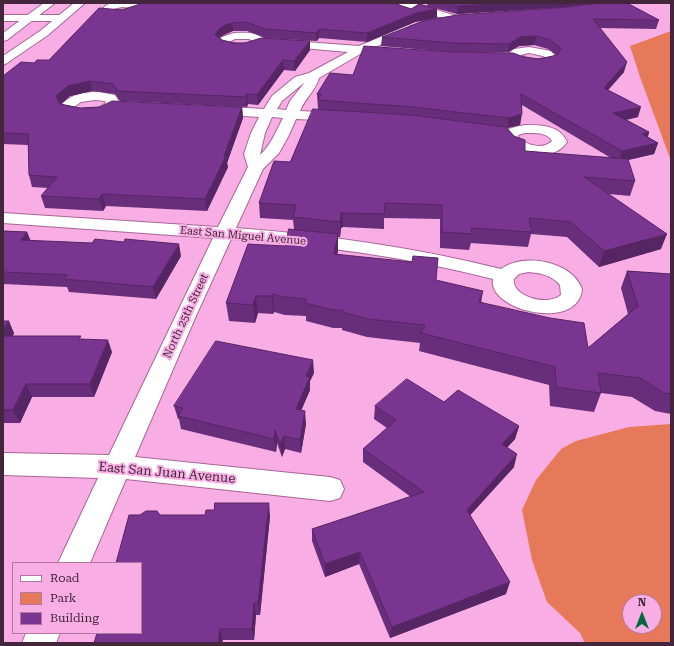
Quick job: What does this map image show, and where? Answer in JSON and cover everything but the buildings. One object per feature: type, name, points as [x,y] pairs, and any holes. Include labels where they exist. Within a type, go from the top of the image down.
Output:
[{"type":"street","points":[[3,38],[50,3]]},
{"type":"street","points":[[3,61],[80,3]]},
{"type":"street","points":[[394,3],[436,22],[467,17]]},
{"type":"street","points":[[403,3],[456,19]]},
{"type":"street","points":[[4,14],[31,18],[62,18]]},
{"type":"street","points":[[256,167],[252,154],[258,133],[277,99],[287,90],[299,80],[313,76],[360,50],[420,25]]},
{"type":"street","points":[[259,42],[381,52]]},
{"type":"street","points":[[498,57],[514,57]]},
{"type":"street","name":"North 25th Street","points":[[74,562],[185,316],[256,167],[271,153],[282,135],[298,101],[312,82],[313,76]]},
{"type":"street","points":[[196,110],[355,118]]},
{"type":"street","points":[[494,132],[510,135]]},
{"type":"street","name":"East San Miguel Avenue","points":[[3,205],[6,209],[6,214],[3,219],[225,234],[344,244],[388,250],[504,276]]},
{"type":"street","name":"East San Juan Avenue","points":[[3,464],[118,467],[330,489]]},
{"type":"green space","points":[[671,31],[671,161],[630,46]]},
{"type":"green space","points":[[671,424],[671,643],[585,643],[580,633],[547,602],[532,560],[522,510],[536,480],[561,449],[576,441],[629,427]]}]
